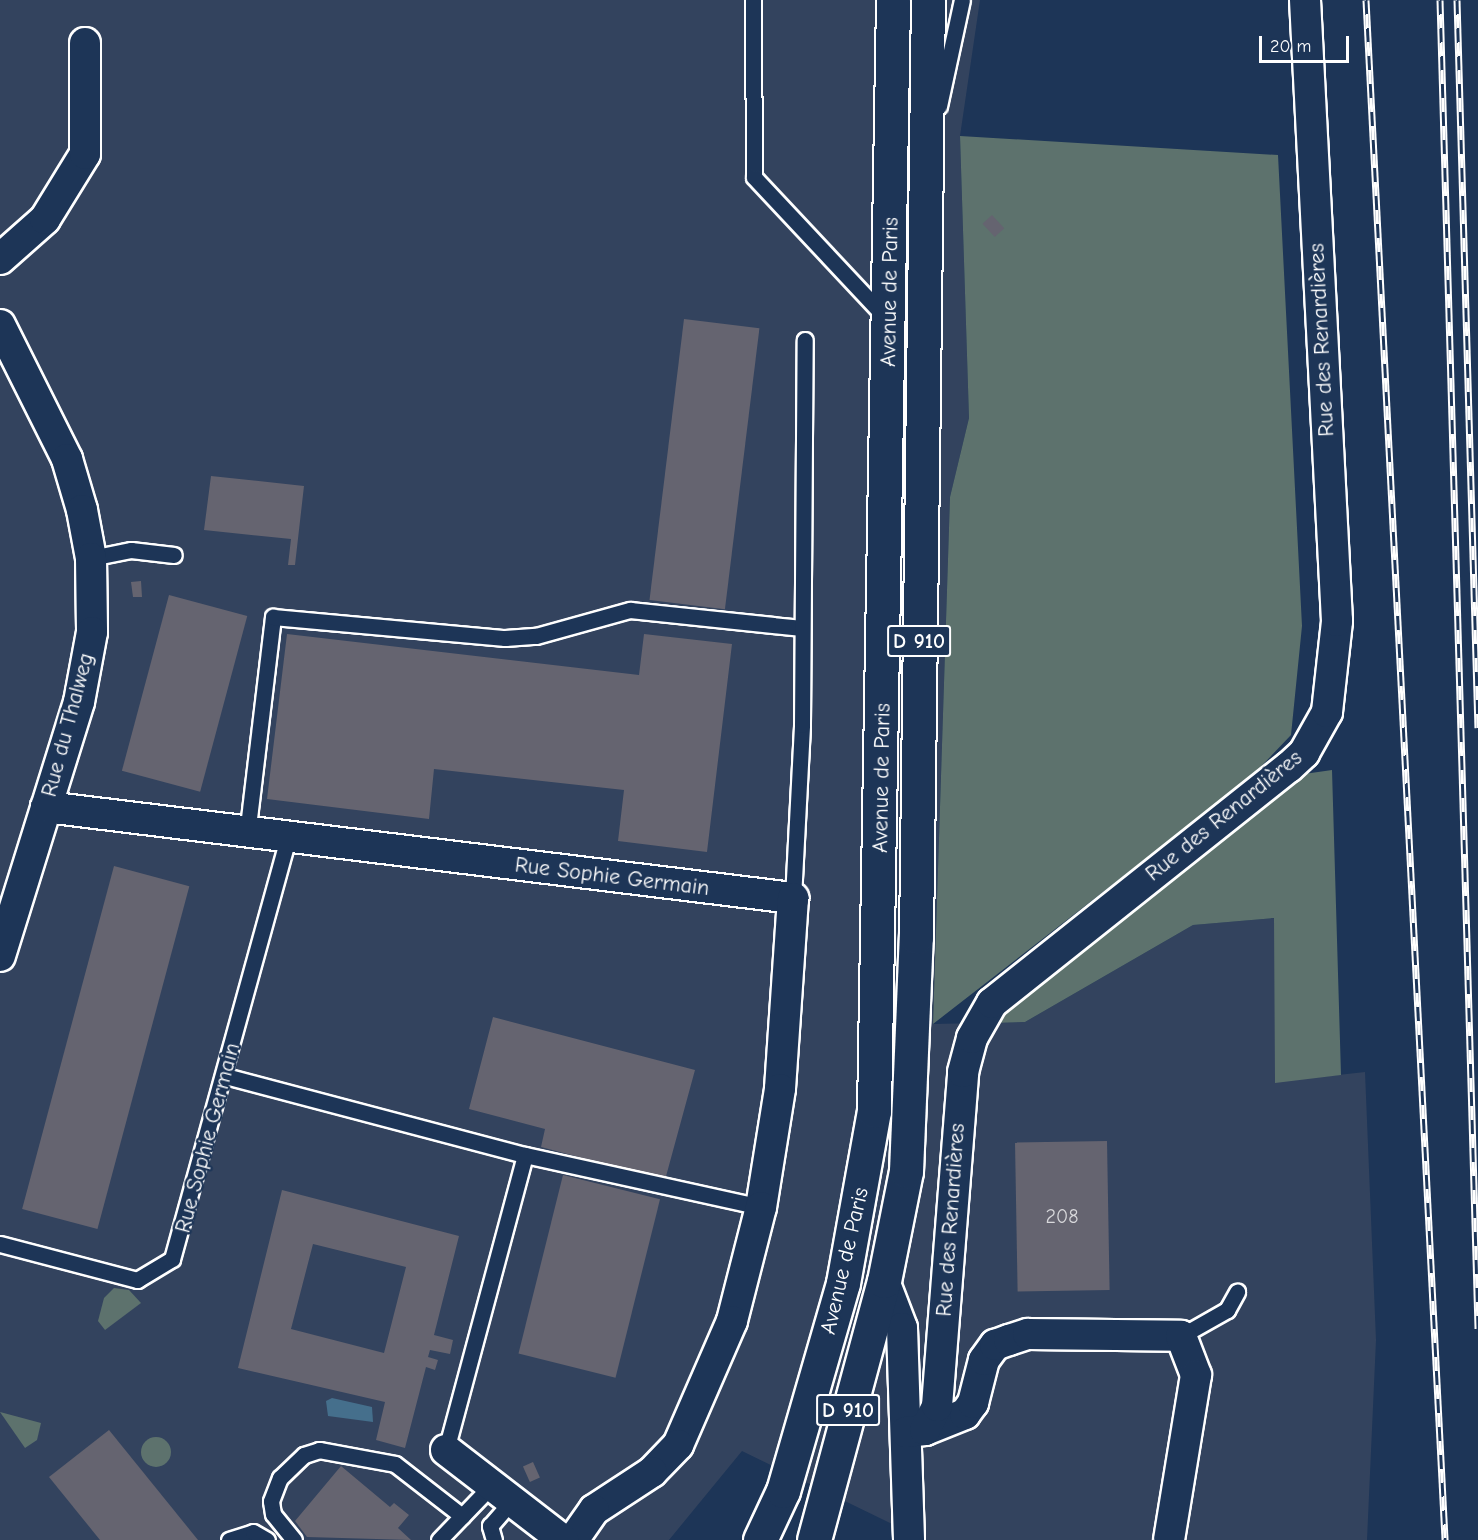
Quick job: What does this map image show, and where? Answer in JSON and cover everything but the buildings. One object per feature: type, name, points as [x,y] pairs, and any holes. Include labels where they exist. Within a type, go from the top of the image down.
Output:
[{"type":"main road","name":"Avenue de Paris","points":[[760,1540],[783,1491],[843,1283],[874,1111],[893,0]]},
{"type":"main road","name":"Avenue de Paris","points":[[814,1540],[884,1281],[906,1171],[913,1054],[928,0]]},
{"type":"street","name":"Rue des Renardières","points":[[915,1431],[940,1390],[963,1072],[972,1038],[992,1003],[1289,767],[1304,753],[1327,712],[1336,621],[1305,0]]},
{"type":"street","points":[[0,260],[45,219],[85,154],[85,43]]},
{"type":"street","name":"Rue du Thalweg","points":[[0,325],[66,459],[91,558],[92,632],[78,702],[0,956]]},
{"type":"street","name":"Rue Sophie Germain","points":[[46,807],[247,835],[793,898]]},
{"type":"street","points":[[573,1540],[594,1510],[652,1472],[678,1445],[732,1321],[761,1208],[780,1089],[793,898]]},
{"type":"street","name":"Rue des Renardières","points":[[884,1281],[902,1328],[915,1431],[909,1540]]},
{"type":"street","points":[[915,1431],[964,1414],[973,1403],[984,1360],[995,1345],[1028,1334],[1181,1336],[1196,1375],[1169,1540]]},
{"type":"street","points":[[446,1450],[563,1540]]},
{"type":"lane","points":[[753,0],[754,177],[889,322]]},
{"type":"lane","points":[[924,175],[962,0]]},
{"type":"lane","points":[[793,898],[802,628],[805,340]]},
{"type":"lane","points":[[91,558],[131,549],[174,555]]},
{"type":"lane","points":[[247,835],[273,617],[505,638],[536,636],[630,610],[802,628]]},
{"type":"lane","name":"Rue Sophie Germain","points":[[0,1244],[137,1280],[162,1268],[178,1247],[288,839]]},
{"type":"lane","points":[[225,1076],[525,1155],[761,1208]]},
{"type":"lane","points":[[446,1450],[525,1155]]},
{"type":"lane","points":[[1181,1336],[1227,1310],[1237,1292]]},
{"type":"lane","points":[[294,1540],[273,1514],[272,1501],[280,1478],[304,1455],[319,1450],[395,1464],[462,1516]]},
{"type":"lane","points":[[439,1540],[462,1516],[501,1494]]},
{"type":"lane","points":[[494,1540],[490,1526],[501,1494]]},
{"type":"lane","points":[[229,1540],[253,1532],[267,1540]]},
{"type":"shaded area","points":[[0,0],[980,0],[960,136],[969,418],[950,497],[933,1024],[1025,1022],[1193,925],[1275,918],[1275,1082],[1365,1072],[1376,1340],[1367,1540],[925,1540],[742,1451],[669,1540],[0,1540]]},
{"type":"shaded area","points":[[332,1398],[372,1407],[373,1422],[328,1416],[326,1401]]},
{"type":"green space","points":[[960,136],[1278,155],[1302,626],[1291,735],[1251,777],[933,1024],[950,497],[969,418]]},
{"type":"green space","points":[[1332,770],[1341,1075],[1275,1083],[1274,918],[1193,925],[1025,1022],[993,1023],[1014,996],[1304,774]]},
{"type":"green space","points":[[114,1288],[129,1290],[141,1303],[105,1330],[98,1321],[104,1298]]},
{"type":"green space","points":[[0,1412],[41,1423],[37,1440],[25,1448]]},
{"type":"green space","points":[[156,1437],[166,1442],[171,1452],[166,1462],[156,1467],[146,1462],[141,1452],[146,1442]]},
{"type":"railway","points":[[1366,0],[1445,1540]]},
{"type":"railway","points":[[1440,0],[1478,1328]]},
{"type":"railway","points":[[1457,0],[1478,728]]}]
